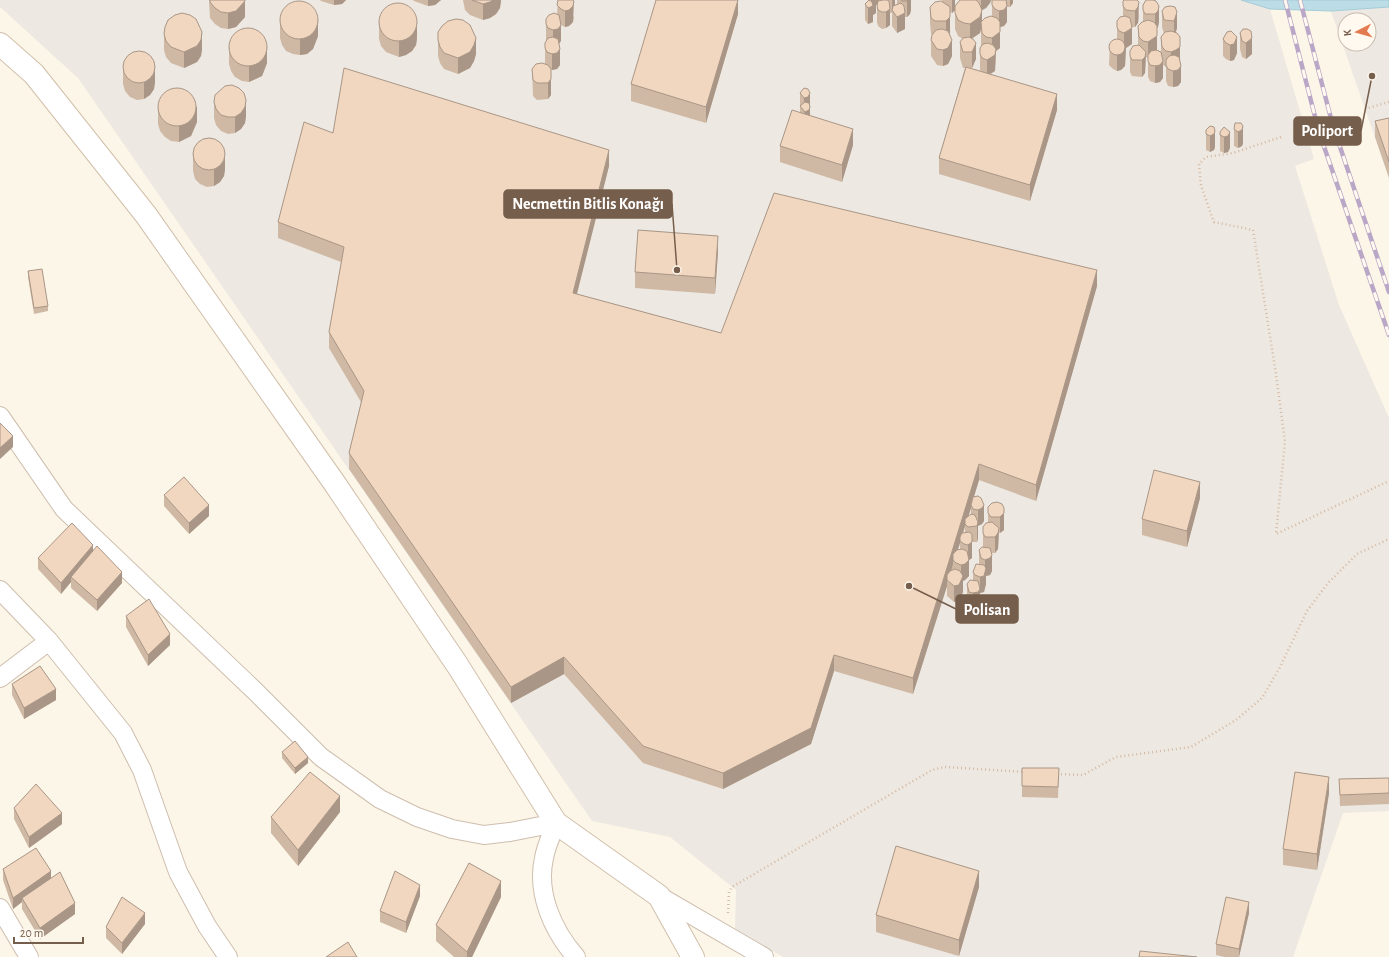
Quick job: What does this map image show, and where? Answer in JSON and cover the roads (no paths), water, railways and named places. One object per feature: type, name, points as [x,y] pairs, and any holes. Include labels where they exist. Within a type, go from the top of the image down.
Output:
[{"type":"main road","points":[[0,44],[34,74],[146,216],[332,481],[458,666],[556,823],[659,896],[693,957]]},
{"type":"street","points":[[0,416],[64,509],[257,693],[321,757],[380,799],[417,817],[452,829],[484,835],[510,832],[556,823],[544,858],[542,887],[549,913],[565,944],[576,957]]},
{"type":"street","points":[[0,590],[49,641],[123,733],[142,770],[178,872],[207,926],[228,957]]},
{"type":"street","points":[[0,678],[49,641]]},
{"type":"street","points":[[659,896],[764,957]]},
{"type":"street","points":[[0,908],[29,957]]},
{"type":"water","points":[[1241,0],[1389,0],[1389,7],[1331,11],[1270,9]]},
{"type":"railway","points":[[1285,0],[1319,132],[1389,335]]},
{"type":"railway","points":[[1300,0],[1333,126],[1389,292]]},
{"type":"place","name":"Poliport","points":[[1372,76]]},
{"type":"place","name":"Necmettin Bitlis Konağı","points":[[677,270]]},
{"type":"place","name":"Polisan","points":[[909,586]]}]
